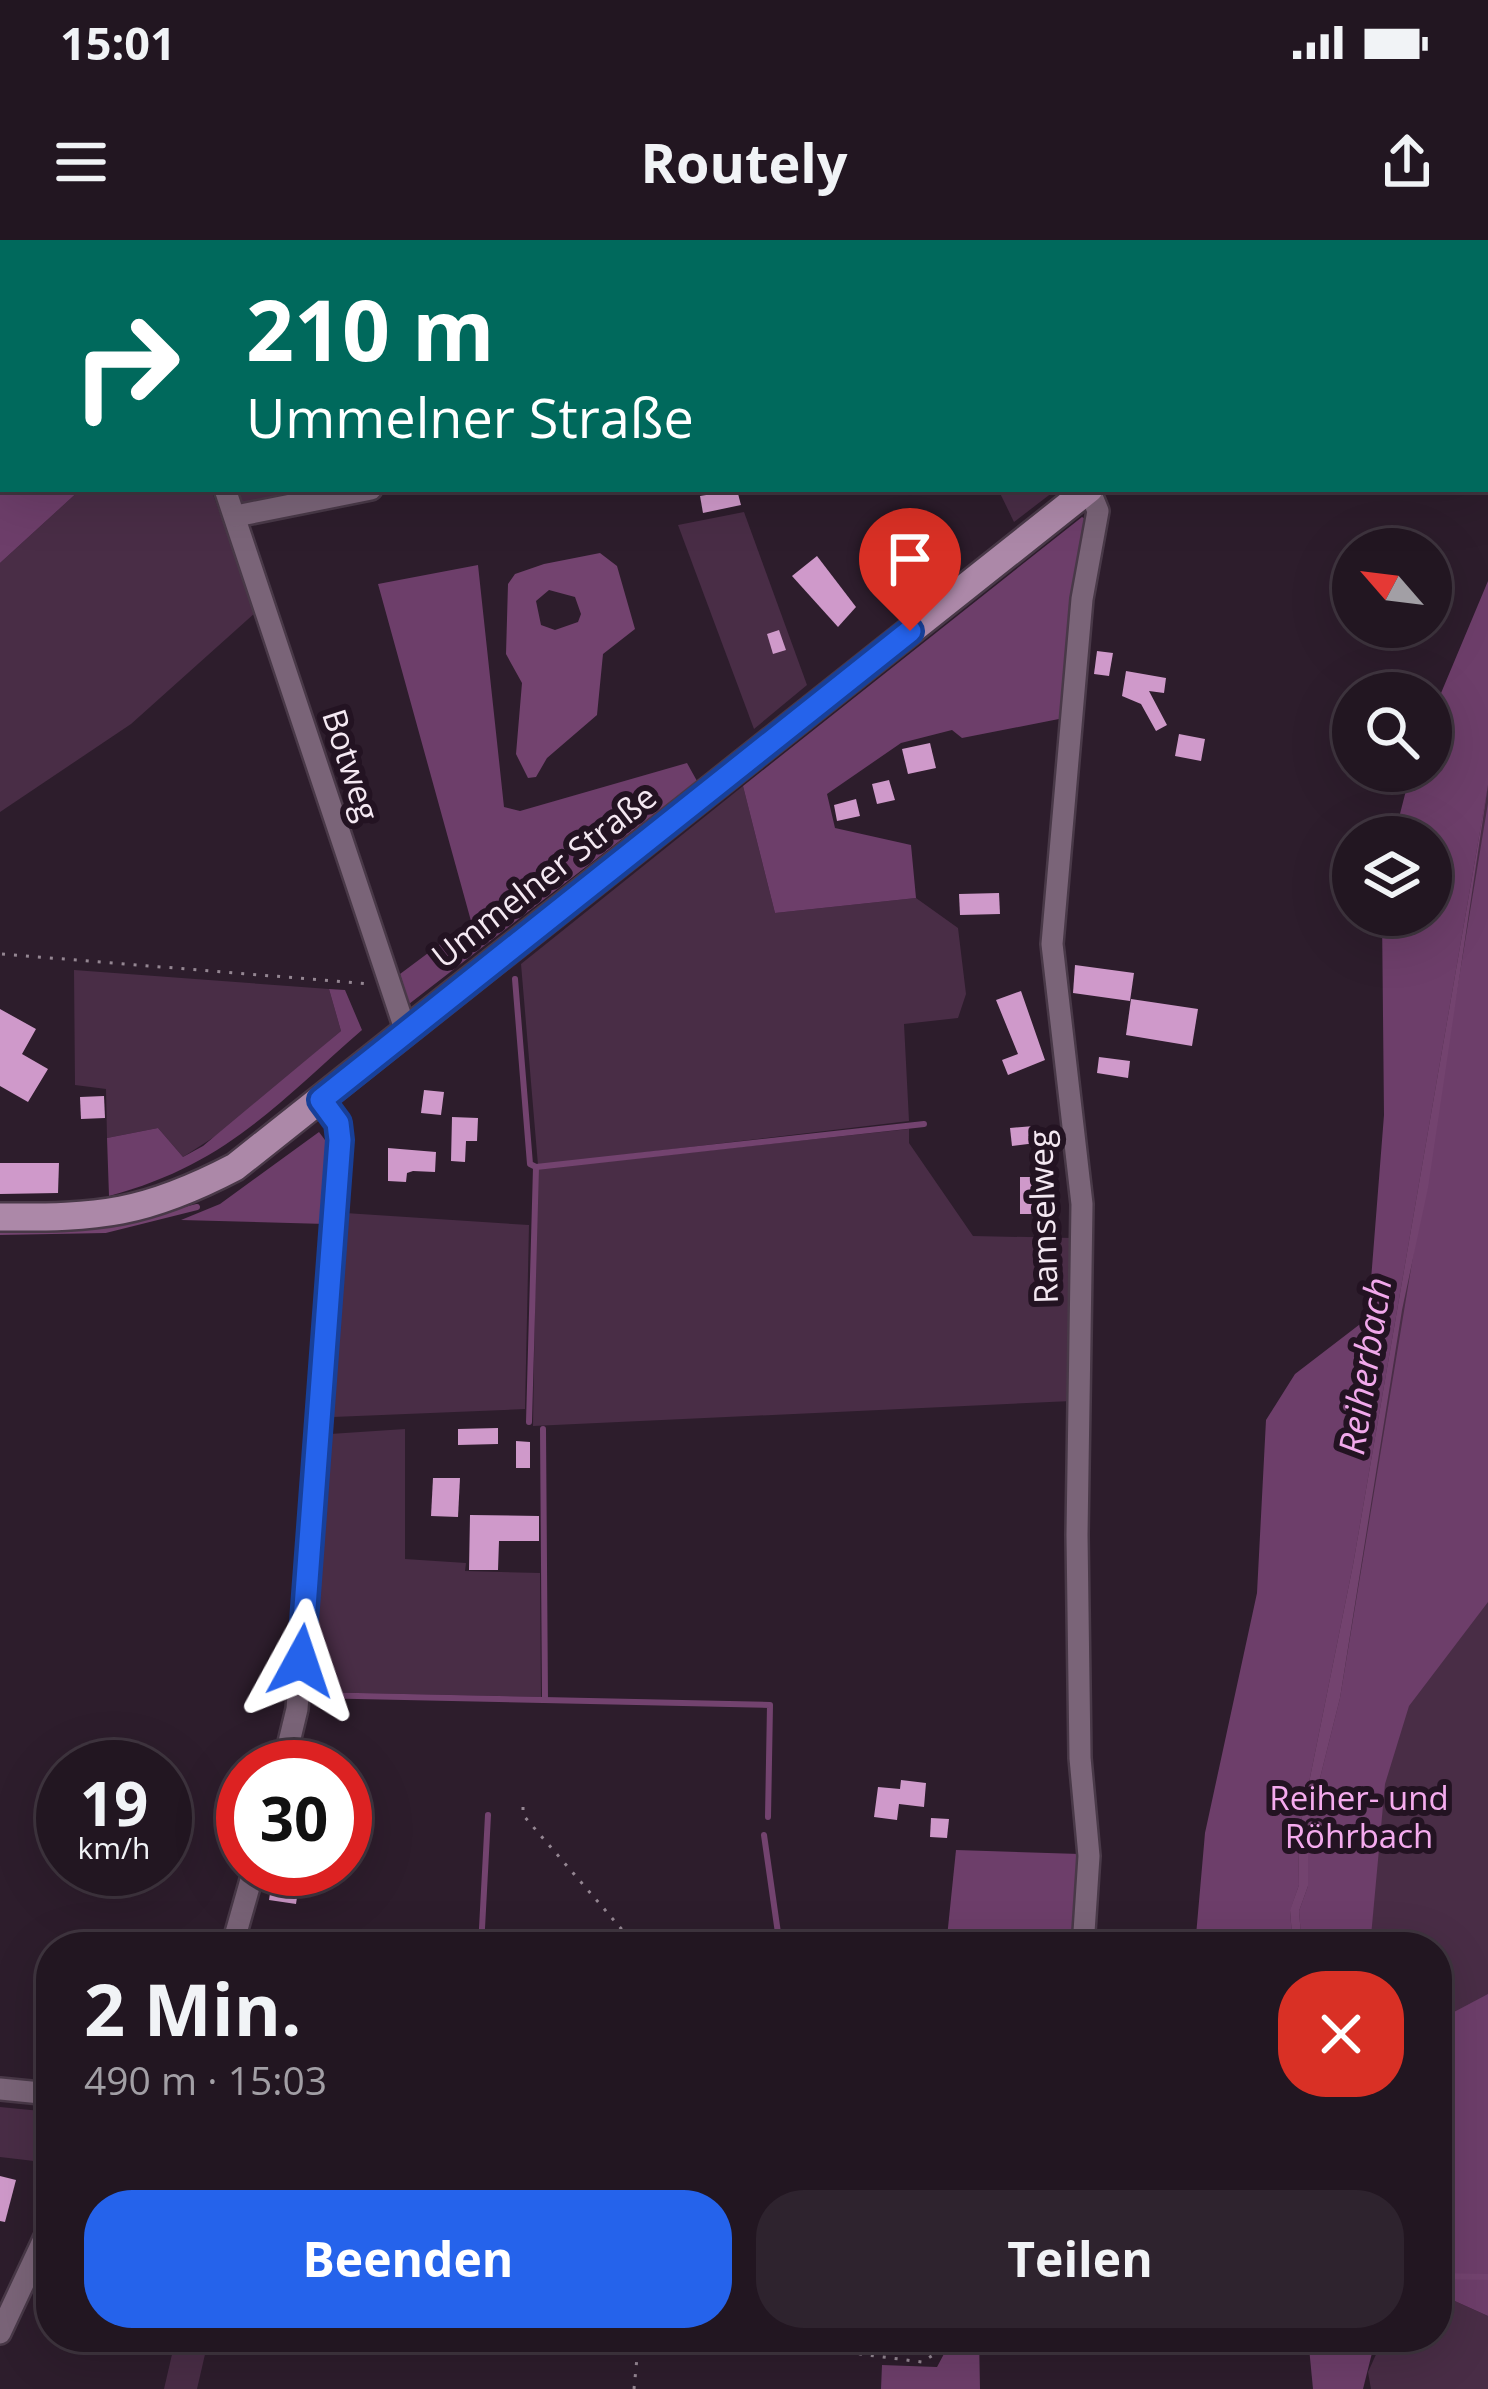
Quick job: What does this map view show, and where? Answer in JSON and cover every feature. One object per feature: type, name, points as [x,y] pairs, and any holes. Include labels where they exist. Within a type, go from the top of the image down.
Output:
[{"type":"main road","name":"Ummelner Straße","points":[[0,1216],[75,1218],[139,1210],[235,1167],[1085,492]]},
{"type":"street","name":"Botweg","points":[[226,492],[386,985],[406,1032]]},
{"type":"street","points":[[236,516],[355,492]]},
{"type":"street","name":"Ramselweg","points":[[1084,1932],[1089,1856],[1080,1758],[1077,1534],[1082,1204],[1052,944],[1082,599],[1097,511],[1090,492]]},
{"type":"street","points":[[290,1740],[297,1709],[340,1140],[338,1123],[321,1100]]},
{"type":"street","points":[[236,1932],[246,1896]]},
{"type":"street","points":[[0,2089],[36,2093]]},
{"type":"street","points":[[0,2332],[36,2256]]},
{"type":"path","points":[[2,954],[386,985]]},
{"type":"path","points":[[523,1807],[523,1815],[624,1932]]},
{"type":"path","points":[[634,2389],[638,2352]]},
{"type":"path","points":[[844,2352],[922,2362],[938,2352]]},
{"type":"green space","points":[[0,492],[78,492],[0,563]]},
{"type":"green space","points":[[78,492],[212,492],[256,612],[131,724],[0,812],[0,563]]},
{"type":"green space","points":[[233,492],[323,492],[242,509]]},
{"type":"green space","points":[[999,492],[1053,492],[1014,522]]},
{"type":"green space","points":[[744,512],[807,685],[754,729],[678,525]]},
{"type":"green space","points":[[1082,517],[1087,520],[1064,718],[962,738],[952,730],[901,743],[827,794],[835,828],[911,845],[916,898],[775,913],[743,786]]},
{"type":"green space","points":[[478,565],[504,807],[520,811],[687,763],[697,781],[409,1004],[400,974],[471,921],[378,584]]},
{"type":"green space","points":[[1488,581],[1488,785],[1353,1565],[1298,1837],[1299,1885],[1290,1911],[1292,1932],[1196,1932],[1205,1833],[1257,1593],[1266,1420],[1295,1374],[1368,1318],[1384,1115],[1382,936],[1452,936],[1452,816],[1399,816],[1406,792],[1452,792],[1450,672]]},
{"type":"green space","name":"Reiher- und Röhrbach","points":[[1488,605],[1488,2272],[1452,2274],[1452,1932],[1216,1932],[1300,1376],[1384,1304],[1428,936],[1452,936],[1452,816],[1431,816],[1431,792],[1452,792],[1452,710]]},
{"type":"green space","points":[[743,786],[775,913],[916,898],[958,928],[966,994],[958,1018],[904,1024],[909,1121],[538,1165],[521,964]]},
{"type":"green space","points":[[1488,803],[1488,1602],[1409,1706],[1385,1784],[1371,1932],[1301,1932],[1299,1911],[1308,1886],[1308,1826],[1340,1698]]},
{"type":"green space","points":[[74,970],[329,989],[341,1031],[228,1128],[183,1157],[158,1128],[107,1138],[106,1089],[75,1085]]},
{"type":"green space","points":[[329,989],[345,990],[362,1030],[274,1108],[217,1150],[150,1183],[109,1196],[107,1138],[158,1128],[183,1157],[203,1146],[341,1031]]},
{"type":"green space","points":[[909,1129],[909,1143],[973,1236],[1073,1238],[1072,1401],[533,1426],[537,1169]]},
{"type":"green space","points":[[319,1132],[331,1148],[326,1224],[181,1220],[220,1204]]},
{"type":"green space","points":[[345,1213],[529,1225],[525,1409],[333,1417]]},
{"type":"green space","points":[[405,1429],[405,1559],[466,1563],[465,1571],[540,1573],[541,1697],[309,1692],[330,1434]]},
{"type":"green space","points":[[956,1850],[1080,1854],[1075,1932],[948,1932]]},
{"type":"green space","points":[[1488,1994],[1488,2316],[1452,2300],[1452,2013]]},
{"type":"green space","points":[[0,2107],[36,2111],[36,2161],[0,2157]]},
{"type":"green space","points":[[1452,2300],[1488,2316],[1488,2389],[1371,2389],[1368,2372],[1377,2352],[1452,2352]]},
{"type":"green space","points":[[173,2352],[206,2352],[197,2389],[164,2389]]},
{"type":"green space","points":[[945,2352],[979,2352],[980,2389],[881,2389],[882,2365],[937,2367]]},
{"type":"green space","points":[[1309,2352],[1372,2352],[1363,2389],[1313,2389]]},
{"type":"shaded area","points":[[600,553],[617,566],[635,629],[603,654],[597,715],[547,758],[536,777],[528,778],[516,754],[522,683],[506,654],[508,584],[515,574]],"holes":[[[549,590],[575,597],[581,614],[578,622],[555,630],[541,625],[536,601]]]},
{"type":"shaded area","points":[[1488,785],[1428,1188],[1402,1310],[1340,1698],[1308,1826],[1308,1886],[1299,1911],[1301,1932],[1292,1932],[1290,1910],[1299,1885],[1298,1837],[1353,1565]]},
{"type":"building","points":[[738,492],[741,505],[703,513],[700,496]]},
{"type":"building","points":[[817,556],[856,607],[838,627],[792,576]]},
{"type":"building","points":[[779,630],[786,650],[773,654],[767,634]]},
{"type":"building","points":[[1097,651],[1113,653],[1109,676],[1094,674]]},
{"type":"building","points":[[1126,671],[1166,678],[1164,693],[1149,691],[1167,725],[1156,731],[1141,704],[1122,696]]},
{"type":"building","points":[[1179,734],[1205,739],[1201,761],[1175,756]]},
{"type":"building","points":[[930,743],[936,768],[908,774],[902,749]]},
{"type":"building","points":[[889,780],[895,800],[877,804],[872,784]]},
{"type":"building","points":[[856,799],[860,816],[837,821],[834,805]]},
{"type":"building","points":[[999,893],[1000,914],[960,915],[959,894]]},
{"type":"building","points":[[1075,965],[1134,973],[1130,1001],[1073,993]]},
{"type":"building","points":[[1021,991],[1045,1060],[1008,1075],[1002,1060],[1018,1054],[996,1000]]},
{"type":"building","points":[[1131,999],[1198,1009],[1192,1046],[1126,1035]]},
{"type":"building","points":[[0,1009],[36,1029],[22,1054],[48,1069],[28,1102],[0,1086]]},
{"type":"building","points":[[1099,1057],[1130,1061],[1128,1078],[1097,1073]]},
{"type":"building","points":[[424,1090],[444,1092],[441,1115],[421,1113]]},
{"type":"building","points":[[104,1096],[105,1118],[81,1119],[80,1097]]},
{"type":"building","points":[[452,1117],[478,1118],[477,1141],[466,1141],[465,1162],[451,1161]]},
{"type":"building","points":[[1034,1126],[1036,1143],[1012,1146],[1010,1128]]},
{"type":"building","points":[[388,1148],[436,1152],[435,1172],[413,1171],[407,1173],[406,1182],[388,1181]]},
{"type":"building","points":[[0,1163],[59,1163],[58,1193],[0,1194]]},
{"type":"building","points":[[1020,1177],[1040,1177],[1037,1214],[1020,1214]]},
{"type":"building","points":[[498,1428],[498,1444],[458,1445],[458,1429]]},
{"type":"building","points":[[516,1441],[530,1442],[530,1468],[516,1468]]},
{"type":"building","points":[[433,1478],[460,1478],[458,1517],[431,1516]]},
{"type":"building","points":[[470,1515],[539,1516],[539,1541],[499,1541],[498,1570],[469,1570]]},
{"type":"building","points":[[901,1780],[926,1783],[924,1807],[899,1804],[897,1820],[874,1817],[878,1787],[900,1789]]},
{"type":"building","points":[[931,1818],[949,1819],[947,1838],[930,1837]]},
{"type":"building","points":[[270,1896],[297,1896],[296,1904],[269,1900]]},
{"type":"building","points":[[0,2176],[16,2180],[5,2222],[0,2221]]},
{"type":"waterway","points":[[515,979],[530,1164],[536,1167],[529,1422]]},
{"type":"waterway","points":[[536,1167],[924,1124]]},
{"type":"waterway","points":[[0,1232],[105,1230],[197,1207]]},
{"type":"waterway","points":[[543,1429],[545,1699]]},
{"type":"waterway","points":[[310,1695],[770,1705],[768,1817]]},
{"type":"waterway","points":[[482,1932],[488,1815]]},
{"type":"waterway","points":[[764,1835],[778,1932]]},
{"type":"waterway","points":[[1452,2276],[1488,2277]]},
{"type":"route","points":[[301,1661],[340,1140],[338,1123],[321,1100],[910,631]]},
{"type":"water label","name":"Reiherbach","points":[[1365,1366]]}]
